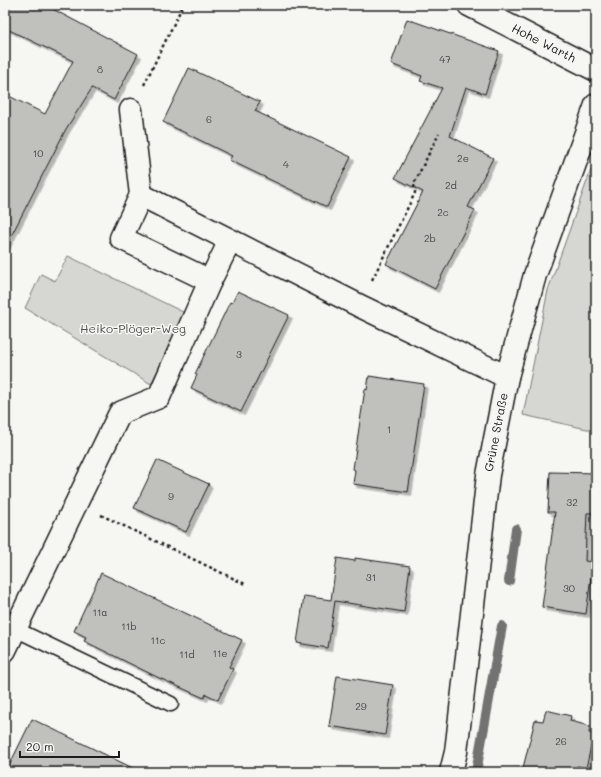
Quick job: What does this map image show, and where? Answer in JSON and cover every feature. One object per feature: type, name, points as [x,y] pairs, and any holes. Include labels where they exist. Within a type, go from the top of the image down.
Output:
[{"type":"street","name":"Hohe Warth","points":[[469,5],[596,70]]},
{"type":"street","name":"Grüne Straße","points":[[451,772],[456,752],[488,475],[507,377],[535,275],[596,105]]},
{"type":"street","points":[[131,110],[141,195],[121,238],[210,281]]},
{"type":"street","points":[[141,195],[360,306],[507,377]]},
{"type":"street","points":[[5,650],[120,413],[159,397],[210,281],[230,241]]},
{"type":"lane","points":[[15,629],[171,704]]},
{"type":"path","points":[[131,110],[183,5]]},
{"type":"path","points":[[360,306],[415,193],[414,184],[439,133]]},
{"type":"path","points":[[76,503],[245,584]]},
{"type":"green space","points":[[596,156],[596,431],[523,415],[548,290]]},
{"type":"green space","name":"Heiko-Plöger-Weg","points":[[68,256],[185,313],[151,384],[25,308],[41,274],[55,281]]},
{"type":"building","points":[[5,5],[45,5],[138,54],[114,100],[92,88],[66,129],[5,248],[5,94],[45,114],[73,61],[5,28]]},
{"type":"building","points":[[407,19],[499,51],[485,94],[466,87],[450,136],[493,158],[468,207],[475,210],[435,289],[386,264],[423,192],[395,178],[442,88],[420,81],[422,76],[391,64]]},
{"type":"building","points":[[189,68],[260,102],[255,111],[351,157],[327,207],[229,160],[232,156],[163,122]]},
{"type":"building","points":[[238,291],[289,315],[241,412],[191,388],[197,375],[195,374],[230,302],[232,303]]},
{"type":"building","points":[[369,376],[424,384],[408,492],[353,484],[355,470],[353,469],[359,428],[365,389],[367,390]]},
{"type":"building","points":[[157,460],[209,484],[186,532],[134,508]]},
{"type":"building","points":[[550,472],[596,473],[596,513],[587,513],[585,561],[593,562],[586,614],[542,607],[555,512],[548,512]]},
{"type":"building","points":[[337,558],[355,561],[355,558],[410,566],[404,612],[335,601],[328,648],[297,643],[304,596],[331,600]]},
{"type":"building","points":[[101,573],[242,640],[229,667],[233,669],[218,700],[206,694],[204,698],[157,677],[84,641],[86,637],[74,631]]},
{"type":"building","points":[[337,676],[393,685],[385,735],[329,726]]},
{"type":"building","points":[[546,710],[571,716],[570,721],[590,726],[589,733],[594,734],[586,768],[577,766],[576,772],[522,772],[535,720],[543,721]]},
{"type":"building","points":[[32,719],[61,733],[141,772],[6,772]]},
{"type":"waterway","points":[[509,581],[516,529]]},
{"type":"waterway","points":[[476,772],[502,626]]}]
